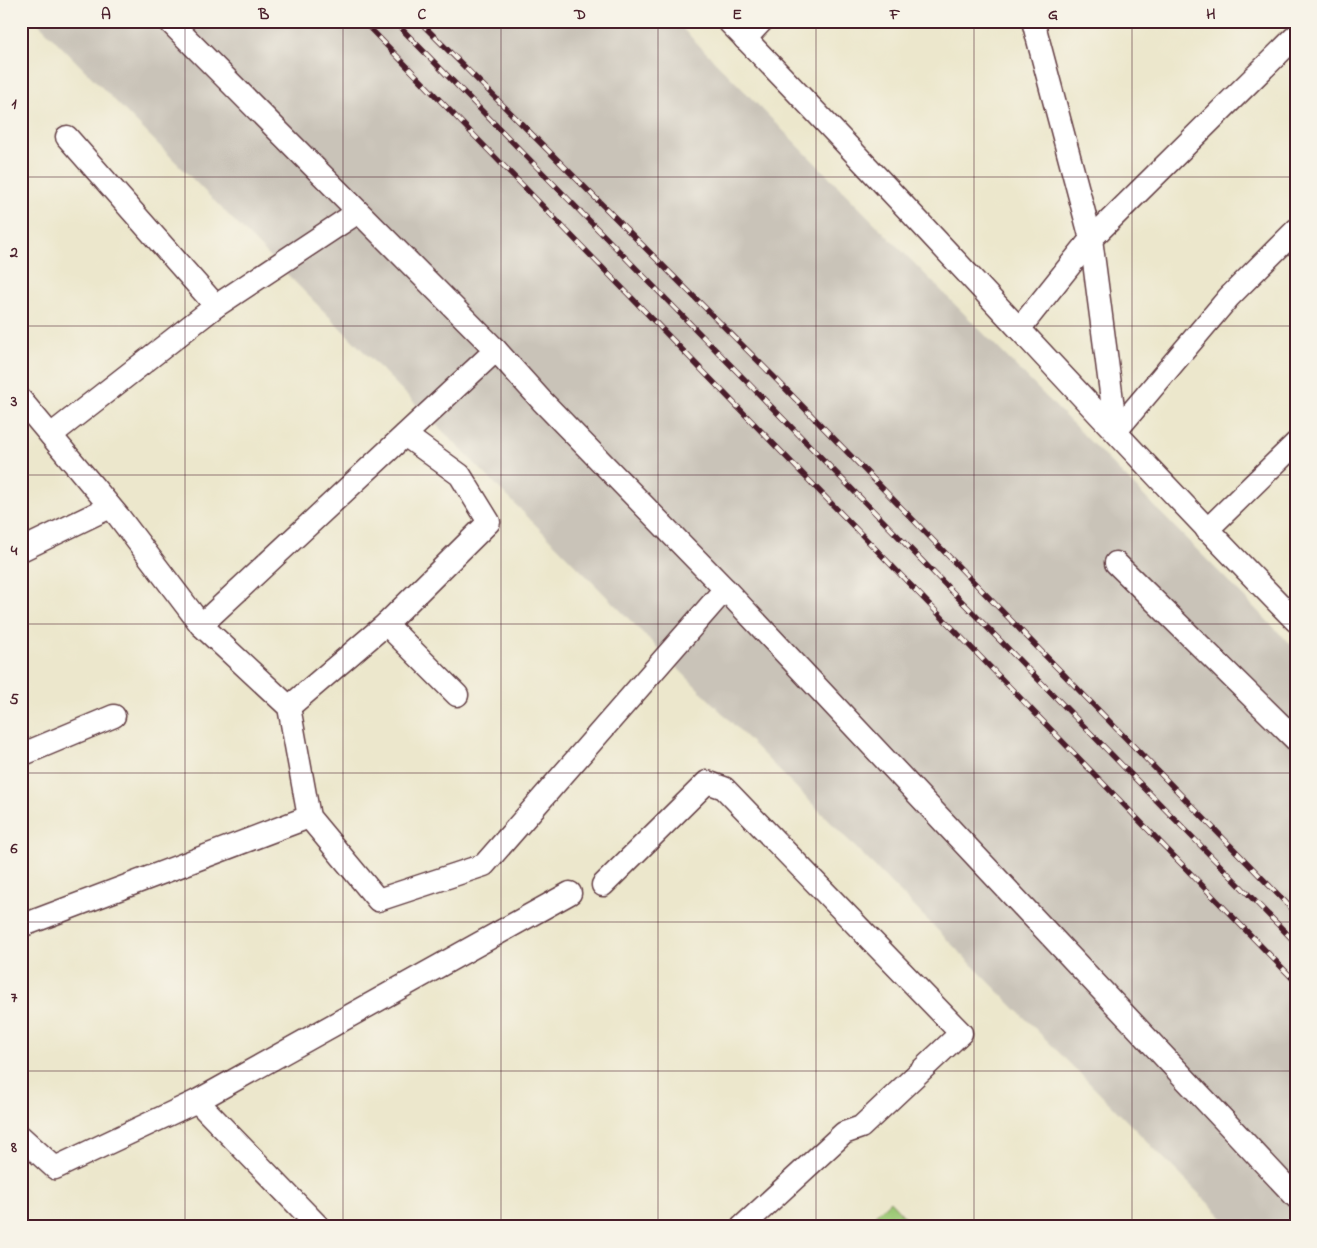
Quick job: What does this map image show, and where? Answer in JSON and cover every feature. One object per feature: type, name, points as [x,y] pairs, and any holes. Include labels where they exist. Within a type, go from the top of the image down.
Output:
[{"type":"street","points":[[168,21],[496,350],[542,401],[726,589],[1296,1197]]},
{"type":"street","points":[[728,21],[839,135],[1207,530],[1296,620]]},
{"type":"street","points":[[745,39],[762,21]]},
{"type":"street","points":[[1032,21],[1091,239],[1116,432]]},
{"type":"street","points":[[1020,328],[1091,239],[1296,36]]},
{"type":"street","points":[[66,138],[216,306]]},
{"type":"street","points":[[51,436],[216,306],[358,212]]},
{"type":"street","points":[[1116,432],[1229,297],[1296,230]]},
{"type":"street","points":[[201,625],[496,350]]},
{"type":"street","points":[[21,400],[110,507],[201,625],[289,706],[308,817],[378,900],[484,866],[726,589]]},
{"type":"street","points":[[289,706],[386,624],[489,522],[460,475],[405,435]]},
{"type":"street","points":[[1207,530],[1296,443]]},
{"type":"street","points":[[21,550],[110,507]]},
{"type":"street","points":[[1116,563],[1296,740]]},
{"type":"street","points":[[386,624],[457,695]]},
{"type":"street","points":[[21,755],[114,716]]},
{"type":"street","points":[[603,885],[707,782],[724,788],[961,1033],[860,1127],[844,1133],[742,1227]]},
{"type":"street","points":[[21,926],[308,817]]},
{"type":"street","points":[[21,1137],[55,1168],[197,1101],[570,893]]},
{"type":"street","points":[[197,1101],[319,1227]]},
{"type":"shaded area","points":[[36,21],[675,21],[1296,650],[1296,1227],[1232,1227]]},
{"type":"green space","points":[[890,1201],[914,1227],[863,1227]]},
{"type":"railway","points":[[363,21],[1296,982]]},
{"type":"railway","points":[[394,21],[1296,943]]},
{"type":"railway","points":[[419,21],[777,380],[1296,913]]}]
